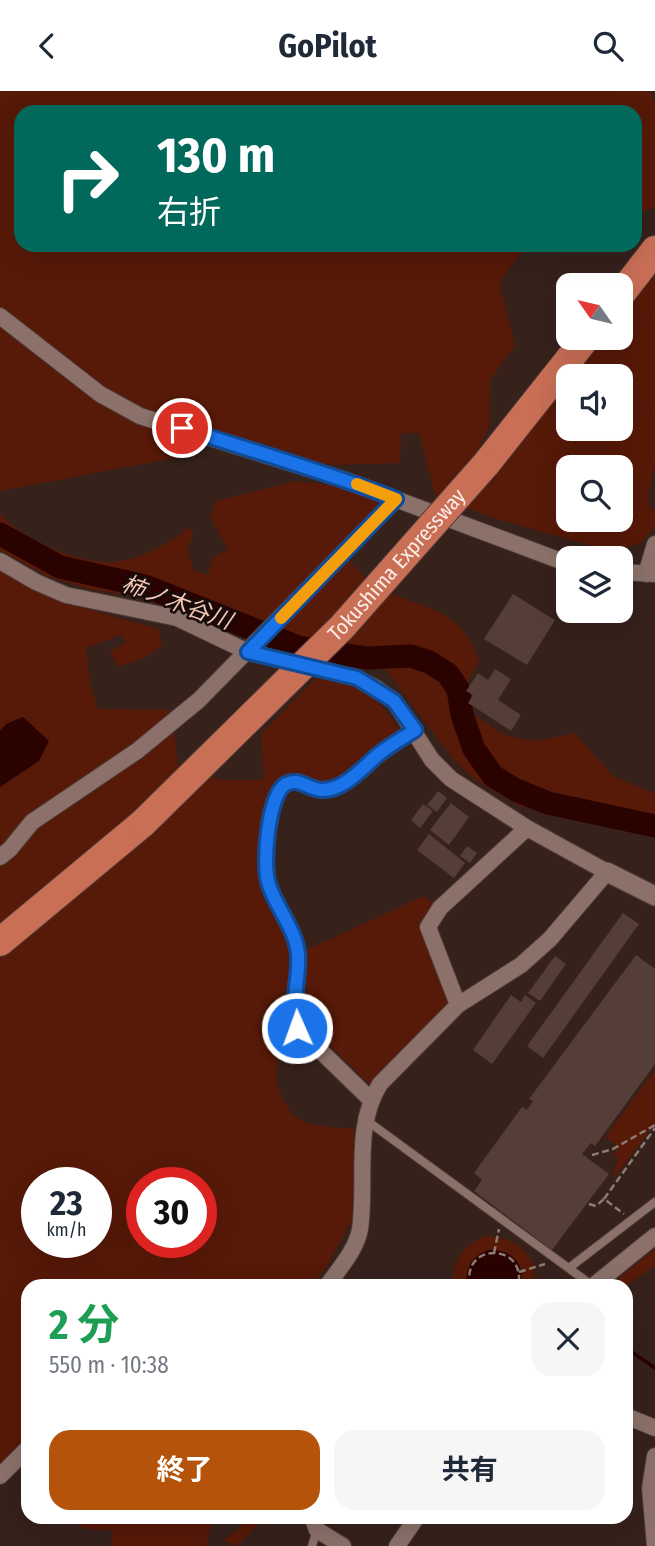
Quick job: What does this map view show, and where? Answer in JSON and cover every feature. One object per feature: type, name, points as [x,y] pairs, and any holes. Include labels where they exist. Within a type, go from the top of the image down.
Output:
[{"type":"highway","points":[[634,277],[655,250]]},
{"type":"highway","name":"Tokushima Expressway","points":[[0,942],[143,823],[342,627],[486,464],[576,350]]},
{"type":"street","points":[[0,316],[100,394],[140,416],[342,479],[556,559]]},
{"type":"street","points":[[0,857],[32,822],[137,751],[199,700],[396,499]]},
{"type":"street","points":[[650,574],[655,544]]},
{"type":"street","points":[[0,561],[36,582],[66,595],[177,618],[253,646],[357,678],[394,701],[432,760],[451,779],[527,828],[655,896]]},
{"type":"street","points":[[371,1100],[297,1028],[294,1017],[298,953],[267,881],[269,827],[276,795],[285,784],[295,781],[321,790],[339,785],[366,769],[378,755],[415,730]]},
{"type":"street","points":[[458,1005],[428,927],[440,908],[527,828]]},
{"type":"street","points":[[331,1279],[360,1232],[366,1120],[371,1100],[380,1084],[458,1005],[521,965],[550,939],[607,872]]},
{"type":"street","points":[[602,1279],[655,1236]]},
{"type":"street","points":[[633,1419],[655,1428]]},
{"type":"street","points":[[0,1476],[21,1455]]},
{"type":"street","points":[[655,1456],[650,1488],[655,1546]]},
{"type":"street","points":[[397,1546],[412,1524]]},
{"type":"street","points":[[313,1531],[343,1546]]},
{"type":"lane","points":[[366,1120],[584,1279]]},
{"type":"lane","points":[[569,1268],[655,1202]]},
{"type":"path","points":[[592,1155],[614,1149],[655,1127]]},
{"type":"path","points":[[589,1204],[596,1206],[604,1199],[655,1127]]},
{"type":"path","points":[[604,1199],[632,1220]]},
{"type":"path","points":[[494,1253],[495,1238]]},
{"type":"path","points":[[470,1279],[471,1267],[483,1255],[494,1253],[513,1260],[519,1272],[518,1279]]},
{"type":"path","points":[[519,1272],[543,1266],[551,1255]]},
{"type":"shaded area","points":[[0,91],[649,91],[655,103],[655,207],[642,212],[642,105],[14,105],[14,252],[521,252],[499,284],[515,345],[490,380],[489,427],[472,462],[495,475],[556,399],[556,441],[633,441],[633,364],[584,364],[595,350],[634,350],[634,301],[655,275],[655,467],[648,492],[649,506],[655,511],[655,526],[642,542],[630,546],[592,546],[487,516],[435,494],[419,433],[401,433],[400,463],[332,465],[286,459],[201,430],[185,456],[0,491]]},
{"type":"shaded area","points":[[296,481],[338,486],[376,501],[377,506],[337,547],[367,579],[400,597],[446,616],[459,626],[470,641],[479,661],[464,692],[464,701],[470,711],[495,729],[517,738],[537,740],[575,733],[612,775],[655,794],[655,822],[555,799],[522,807],[475,780],[454,760],[370,649],[299,642],[222,610],[89,589],[47,576],[0,550],[0,514],[10,524],[50,548],[80,558],[109,562],[130,559],[152,551],[189,527],[193,535],[187,551],[194,571],[208,575],[213,558],[228,549],[210,517],[216,501]]},
{"type":"shaded area","points":[[0,570],[58,598],[159,629],[162,646],[144,658],[118,667],[110,652],[126,642],[121,635],[86,648],[90,684],[98,709],[171,710],[178,765],[222,780],[264,780],[261,734],[315,679],[344,683],[365,691],[383,707],[400,731],[373,749],[341,778],[321,783],[297,776],[277,780],[259,848],[261,890],[285,936],[292,969],[290,1013],[276,1076],[282,1098],[295,1117],[302,1121],[354,1129],[354,1216],[326,1268],[317,1279],[21,1279],[21,1470],[0,1471],[0,787],[39,761],[6,724],[0,731]]},
{"type":"shaded area","points":[[23,717],[49,741],[39,761],[0,787],[0,731],[6,724]]},
{"type":"shaded area","points":[[424,896],[431,902],[450,992],[449,1005],[372,1087],[310,1026],[306,1017],[306,950]]},
{"type":"shaded area","points":[[655,1070],[655,1123],[615,1177],[613,1175],[618,1159],[613,1155],[619,1147],[605,1137]]},
{"type":"shaded area","points":[[486,1236],[497,1237],[516,1244],[529,1257],[535,1279],[453,1279],[460,1255]]},
{"type":"shaded area","points":[[655,1249],[655,1265],[633,1282],[633,1279],[619,1278]]},
{"type":"shaded area","points":[[489,1250],[510,1255],[519,1265],[522,1279],[467,1279],[468,1268],[478,1256]]},
{"type":"shaded area","points":[[77,1524],[211,1524],[206,1546],[110,1546],[113,1531],[86,1529]]},
{"type":"shaded area","points":[[259,1524],[237,1546],[223,1540],[242,1526]]},
{"type":"building","points":[[513,594],[555,620],[527,665],[484,639]]},
{"type":"building","points":[[495,669],[511,679],[498,700],[521,715],[511,731],[468,703],[473,695],[466,691],[478,673],[488,680]]},
{"type":"building","points":[[438,791],[447,798],[437,812],[427,805]]},
{"type":"building","points":[[451,803],[469,817],[449,845],[430,830]]},
{"type":"building","points":[[423,804],[433,811],[420,828],[411,820]]},
{"type":"building","points":[[429,834],[465,863],[454,878],[417,850]]},
{"type":"building","points":[[467,846],[477,853],[470,863],[460,856]]},
{"type":"building","points":[[623,913],[639,924],[543,1058],[527,1046]]},
{"type":"building","points":[[636,955],[655,969],[655,1064],[595,1146],[591,1143],[582,1154],[609,1174],[552,1250],[474,1191],[482,1180],[474,1173],[522,1107],[527,1110],[533,1101],[529,1099]]},
{"type":"building","points":[[555,956],[566,964],[540,1001],[528,993]]},
{"type":"building","points":[[511,995],[521,1002],[525,995],[536,1003],[492,1064],[473,1050]]},
{"type":"waterway","name":"柿ノ木谷川","points":[[0,534],[60,567],[145,586],[298,647],[367,658],[411,656],[429,662],[448,674],[458,689],[462,715],[474,749],[493,776],[516,790],[548,803],[655,826]]},
{"type":"waterway","points":[[633,1353],[655,1368]]},
{"type":"slow traffic","points":[[281,618],[396,499],[357,484]]},
{"type":"route","points":[[182,428],[396,499],[248,652],[357,678],[394,701],[415,730],[378,755],[366,769],[339,785],[321,790],[295,781],[285,784],[276,795],[269,827],[267,881],[298,953],[294,1017],[297,1028]]}]
